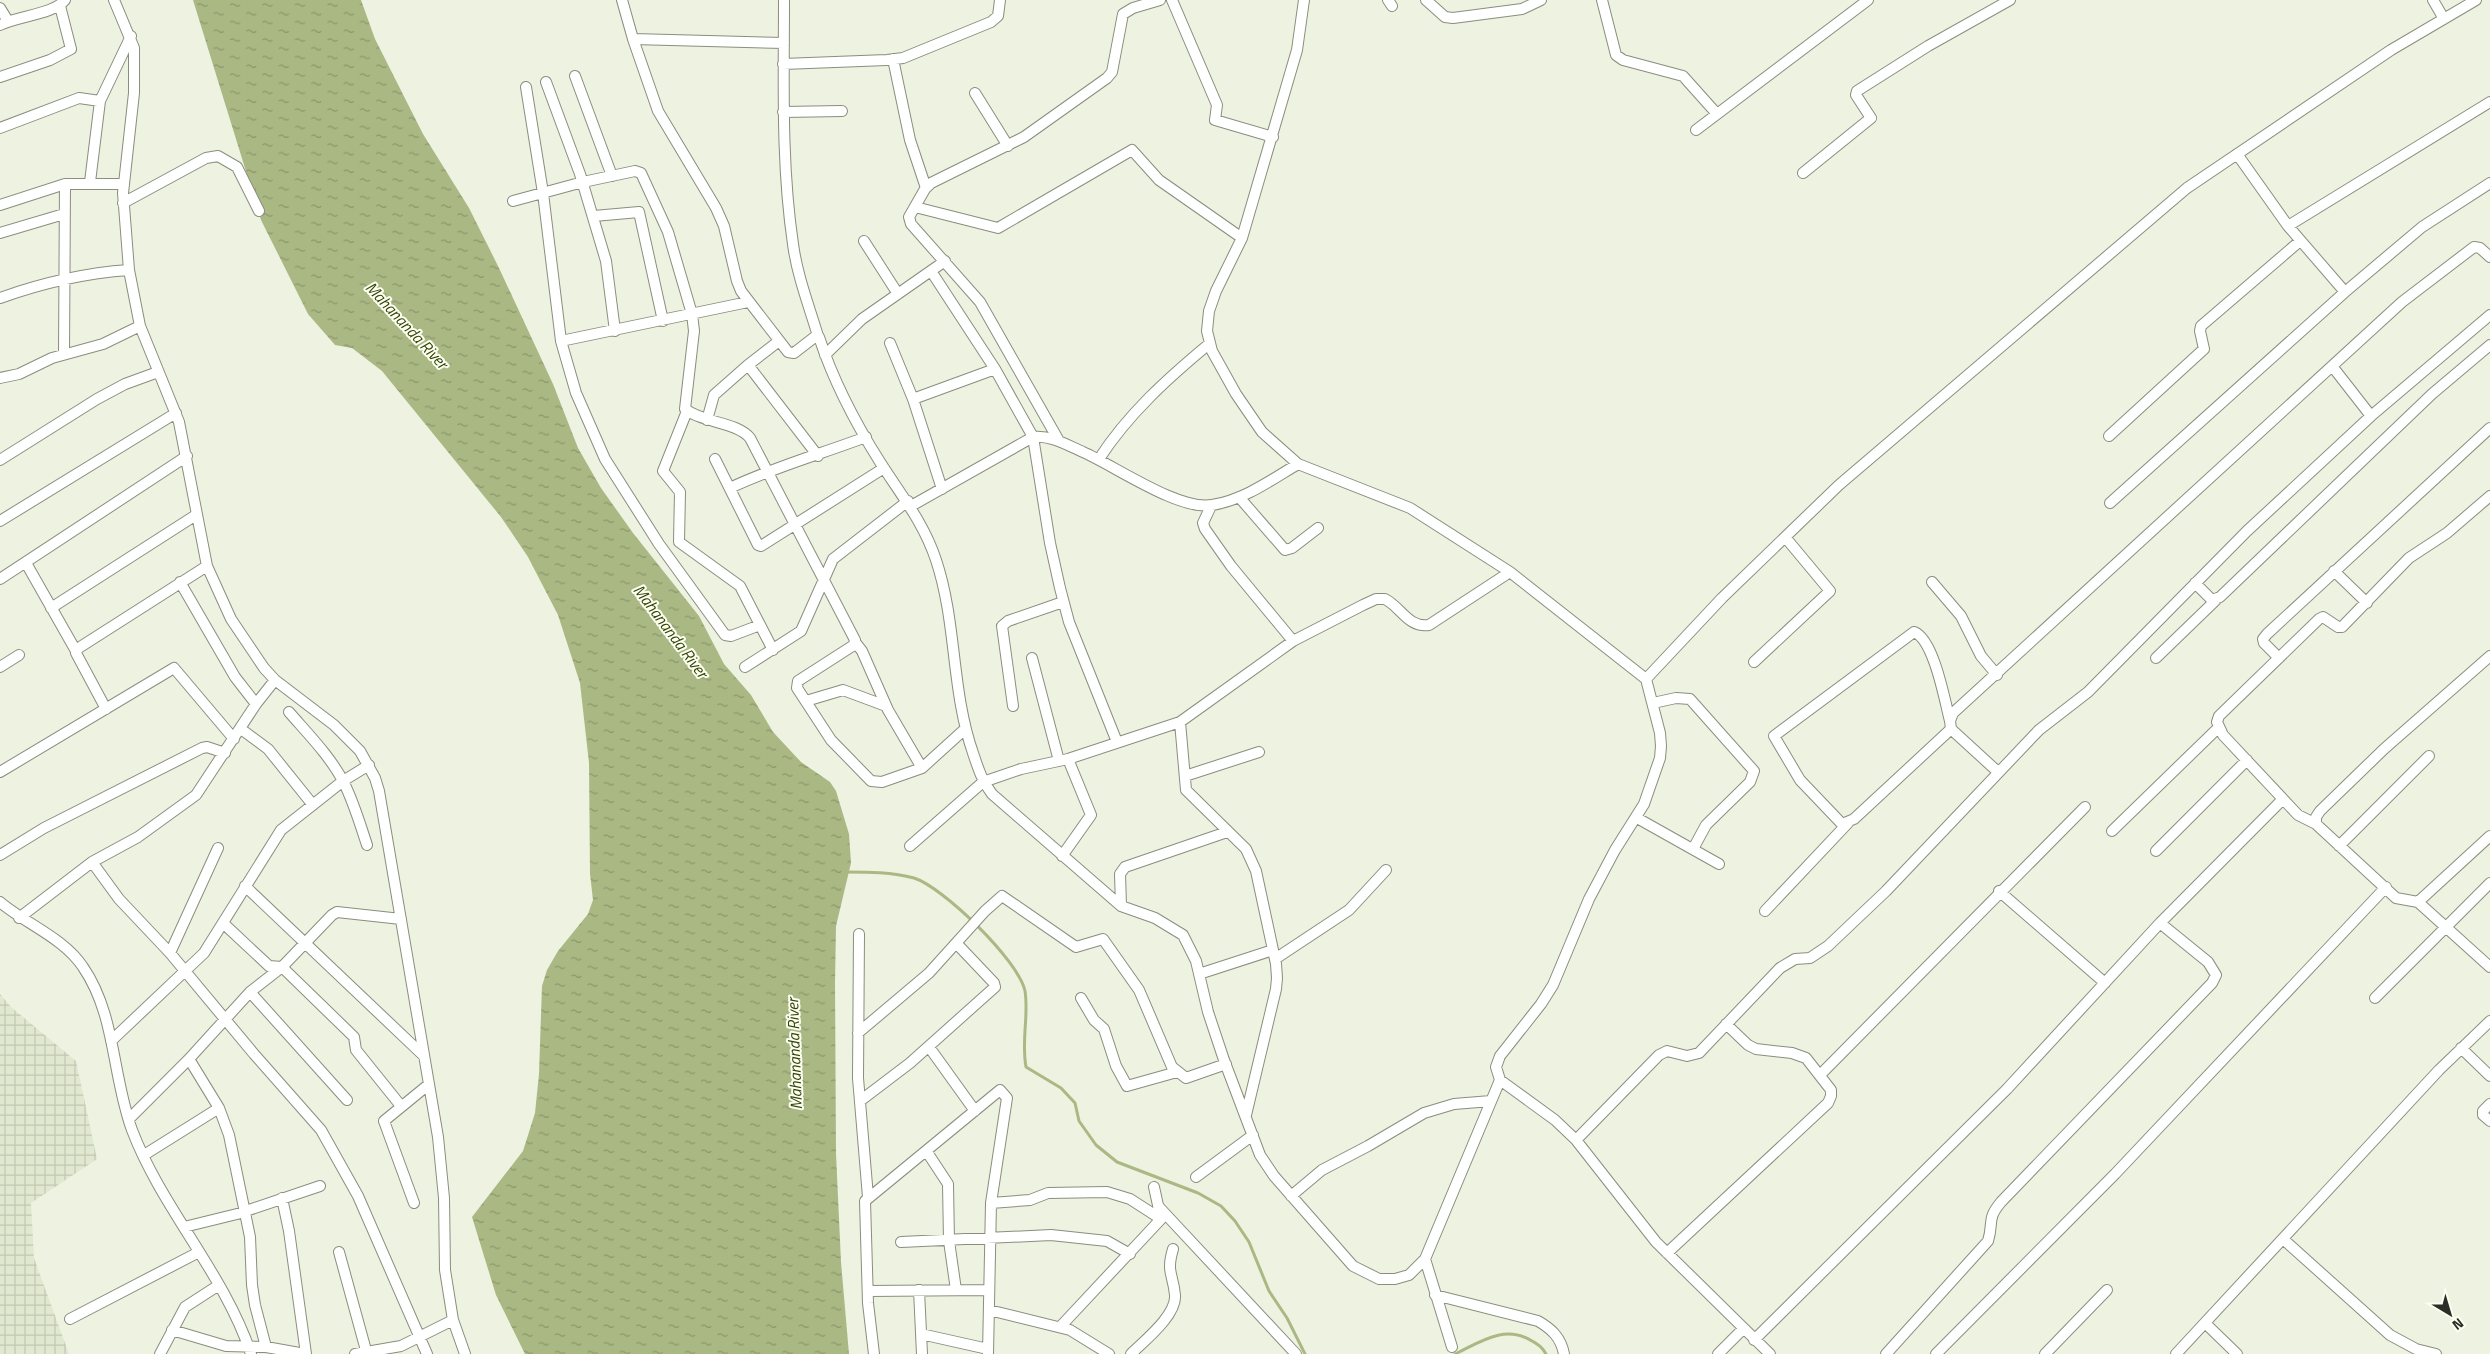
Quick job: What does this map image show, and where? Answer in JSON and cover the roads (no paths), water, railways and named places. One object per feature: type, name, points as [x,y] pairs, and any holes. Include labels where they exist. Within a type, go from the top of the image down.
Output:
[{"type":"street","points":[[114,0],[131,36],[134,48],[134,93],[123,184],[129,270],[140,326],[176,413],[187,456],[196,515],[207,566],[231,618],[264,668],[275,680],[334,725],[360,751],[369,765],[379,791],[438,1137],[444,1198],[446,1270],[453,1320],[465,1354]]},
{"type":"street","points":[[622,0],[632,40],[658,110],[716,208],[730,246],[736,281],[748,302],[788,352],[794,353],[818,336]]},
{"type":"street","points":[[784,0],[783,112],[793,246],[825,355],[866,437],[884,468],[910,504],[929,541],[943,583],[950,617],[965,729],[983,782],[992,794],[1122,906],[1155,918],[1183,936],[1192,952],[1208,1012],[1226,1064],[1266,1164],[1291,1196],[1353,1266],[1366,1274],[1379,1279],[1395,1279],[1409,1275],[1425,1258],[1500,1080]]},
{"type":"street","points":[[784,64],[892,60],[918,53],[991,22],[998,16],[1000,0]]},
{"type":"street","points":[[1059,442],[980,302],[910,224],[909,217],[931,183],[1008,146],[1058,115],[1110,75],[1123,14],[1132,8],[1160,0]]},
{"type":"street","points":[[1172,0],[1217,105],[1216,120],[1273,137]]},
{"type":"street","points":[[1304,0],[1297,50],[1273,137],[1242,238],[1209,311],[1207,331],[1209,344],[1236,394],[1262,432],[1298,464],[1410,508],[1510,572],[1646,679],[1660,733],[1660,758],[1637,818],[1615,850],[1590,899],[1553,986],[1500,1056],[1496,1067],[1500,1080],[1555,1120],[1576,1140],[1634,1217],[1667,1253],[1770,1354]]},
{"type":"street","points":[[1426,0],[1444,17],[1453,18],[1522,9],[1541,0]]},
{"type":"street","points":[[1602,0],[1616,55],[1623,60],[1682,76],[1717,114]]},
{"type":"street","points":[[1696,130],[1868,0]]},
{"type":"street","points":[[1803,173],[1871,118],[1856,95],[1857,91],[1928,46],[2010,0]]},
{"type":"street","points":[[2433,0],[2444,19]]},
{"type":"street","points":[[1646,679],[1722,598],[1839,485],[2180,195],[2236,154],[2392,50],[2476,0]]},
{"type":"street","points":[[0,8],[4,23],[62,3],[70,49],[50,60],[0,77]]},
{"type":"street","points":[[90,182],[100,101],[131,36]]},
{"type":"street","points":[[632,40],[784,43]]},
{"type":"street","points":[[892,60],[910,140],[926,188]]},
{"type":"street","points":[[574,76],[612,176]]},
{"type":"street","points":[[546,82],[594,216],[606,261],[615,331]]},
{"type":"street","points":[[526,87],[543,193],[561,341],[576,393],[605,460],[659,544],[725,635],[731,636],[760,625]]},
{"type":"street","points":[[975,93],[1008,146]]},
{"type":"street","points":[[0,128],[78,98],[100,101]]},
{"type":"street","points":[[2288,226],[2490,102]]},
{"type":"street","points":[[783,112],[842,111]]},
{"type":"street","points":[[915,207],[998,228],[1132,150],[1159,180],[1242,238]]},
{"type":"street","points":[[2236,154],[2288,226],[2345,292]]},
{"type":"street","points":[[123,203],[206,158],[218,156],[237,167],[259,211]]},
{"type":"street","points":[[512,202],[635,170],[641,173],[668,232],[692,314],[694,331],[686,411],[663,469],[664,476],[680,492],[679,542],[740,586],[773,650]]},
{"type":"street","points":[[0,205],[65,184],[90,182],[123,184]]},
{"type":"street","points":[[2110,503],[2345,292],[2422,227],[2490,183]]},
{"type":"street","points":[[64,354],[65,184]]},
{"type":"street","points":[[594,216],[639,212],[663,322]]},
{"type":"street","points":[[0,233],[64,214]]},
{"type":"street","points":[[864,241],[898,294]]},
{"type":"street","points":[[2109,436],[2204,349],[2200,330],[2201,326],[2300,241]]},
{"type":"street","points":[[1765,911],[1848,823],[1950,725],[1953,713],[2402,302],[2477,246],[2490,257]]},
{"type":"street","points":[[825,355],[862,319],[945,261]]},
{"type":"street","points":[[0,298],[96,273],[129,270]]},
{"type":"street","points":[[931,271],[995,370],[1033,437],[1050,543],[1063,602],[1069,622],[1117,742]]},
{"type":"street","points":[[561,341],[663,322],[748,302]]},
{"type":"street","points":[[1576,1140],[1659,1055],[1667,1051],[1674,1051],[1692,1056],[1699,1052],[1780,968],[1795,959],[1810,958],[1828,946],[1886,891],[2039,730],[2088,692],[2254,524],[2371,416],[2490,315]]},
{"type":"street","points":[[0,378],[19,374],[41,362],[64,354],[103,344],[140,326]]},
{"type":"street","points":[[707,420],[714,395],[779,341]]},
{"type":"street","points":[[890,343],[913,400],[942,489]]},
{"type":"street","points":[[1098,459],[1115,434],[1167,378],[1209,344]]},
{"type":"street","points":[[2156,658],[2432,394],[2490,344]]},
{"type":"street","points":[[748,365],[818,456]]},
{"type":"street","points":[[2332,366],[2371,416]]},
{"type":"street","points":[[913,400],[995,370]]},
{"type":"street","points":[[0,460],[97,399],[125,384],[158,372]]},
{"type":"street","points":[[686,411],[746,434],[768,470],[794,526],[825,578],[855,642],[862,651],[886,706],[922,768]]},
{"type":"street","points":[[0,521],[176,413]]},
{"type":"street","points":[[2279,658],[2266,647],[2263,639],[2490,428]]},
{"type":"street","points":[[730,488],[768,470],[818,456],[866,437]]},
{"type":"street","points":[[745,667],[801,631],[836,556],[910,504],[942,489],[1033,437],[1048,437],[1098,459],[1156,491],[1183,501],[1211,506],[1240,497],[1298,464]]},
{"type":"street","points":[[0,579],[187,456]]},
{"type":"street","points":[[715,459],[760,546],[763,546],[884,468]]},
{"type":"street","points":[[2489,964],[2418,902],[2396,898],[2316,824],[2298,815],[2246,760],[2218,728],[2216,722],[2224,709],[2319,619],[2323,617],[2338,627],[2342,627],[2409,558],[2447,533],[2490,496]]},
{"type":"street","points":[[1240,497],[1285,550],[1292,548],[1318,528]]},
{"type":"street","points":[[1211,506],[1203,523],[1205,529],[1231,566],[1294,642]]},
{"type":"street","points":[[52,608],[196,515]]},
{"type":"street","points":[[1754,662],[1830,593],[1829,588],[1785,537]]},
{"type":"street","points":[[26,563],[76,651],[106,709]]},
{"type":"street","points":[[76,651],[207,566]]},
{"type":"street","points":[[2334,571],[2366,603]]},
{"type":"street","points":[[910,846],[983,782],[1063,760],[1180,722],[1294,642],[1363,605],[1382,598],[1388,600],[1411,622],[1418,625],[1429,625],[1510,572]]},
{"type":"street","points":[[180,582],[230,670],[256,704]]},
{"type":"street","points":[[1932,582],[1961,616],[1981,656],[1996,675]]},
{"type":"street","points":[[2194,583],[2208,598],[2216,600]]},
{"type":"street","points":[[1012,706],[1002,626],[1008,621],[1063,602]]},
{"type":"street","points":[[1848,823],[1842,824],[1836,819],[1807,788],[1794,772],[1775,735],[1914,632],[1921,638],[1936,666],[1950,725],[1998,772]]},
{"type":"street","points":[[855,642],[797,682],[797,688],[831,740],[871,782],[882,782],[922,768],[965,729]]},
{"type":"street","points":[[0,666],[19,655]]},
{"type":"street","points":[[2316,824],[2316,817],[2320,811],[2354,777],[2490,656]]},
{"type":"street","points":[[1032,658],[1063,760],[1091,815],[1062,856]]},
{"type":"street","points":[[0,772],[174,668],[234,739]]},
{"type":"street","points":[[20,918],[92,862],[138,837],[196,795],[256,704],[275,680]]},
{"type":"street","points":[[806,701],[843,690],[886,706]]},
{"type":"street","points":[[1653,704],[1676,698],[1690,699],[1754,771],[1750,782],[1706,824],[1693,849]]},
{"type":"street","points":[[289,712],[321,750],[343,781],[355,807],[367,845]]},
{"type":"street","points":[[1180,722],[1186,788],[1190,796],[1246,849],[1256,871],[1274,955],[1276,990],[1246,1115]]},
{"type":"street","points":[[2112,831],[2218,728]]},
{"type":"street","points":[[240,729],[268,749],[313,805]]},
{"type":"street","points":[[0,855],[44,828],[202,748],[207,747],[225,753]]},
{"type":"street","points":[[1185,776],[1259,752]]},
{"type":"street","points":[[2339,846],[2429,756]]},
{"type":"street","points":[[2156,851],[2246,760]]},
{"type":"street","points":[[111,1041],[184,971],[202,957],[281,830],[343,781],[369,765]]},
{"type":"street","points":[[1754,1340],[2007,1089],[2160,923],[2283,799]]},
{"type":"street","points":[[1820,1075],[1999,891],[2085,806]]},
{"type":"street","points":[[1637,818],[1719,864]]},
{"type":"street","points":[[1122,906],[1120,874],[1125,867],[1227,832]]},
{"type":"street","points":[[2418,902],[2490,836]]},
{"type":"street","points":[[170,953],[218,848]]},
{"type":"street","points":[[92,862],[119,899],[170,953],[321,1130],[340,1160],[358,1196],[427,1354]]},
{"type":"street","points":[[1199,974],[1274,955],[1349,910],[1386,870]]},
{"type":"street","points":[[2375,998],[2490,883]]},
{"type":"street","points":[[245,886],[424,1056]]},
{"type":"street","points":[[1936,1354],[2115,1174],[2386,887]]},
{"type":"street","points":[[1999,891],[2105,983]]},
{"type":"street","points":[[858,1033],[928,973],[957,944],[985,911],[1002,896],[1075,947],[1103,939],[1139,990],[1172,1067],[1183,1077],[1189,1077],[1226,1064]]},
{"type":"street","points":[[0,902],[73,954],[83,966],[103,1005],[129,1119],[144,1155],[232,1307],[250,1351]]},
{"type":"street","points":[[129,1119],[189,1059],[250,992],[282,967],[332,915],[337,912],[401,919]]},
{"type":"street","points":[[223,923],[269,966],[282,967],[354,1036],[356,1050],[401,1106]]},
{"type":"street","points":[[1886,1354],[1988,1241],[1993,1212],[2212,983],[2216,975],[2214,969],[2160,923]]},
{"type":"street","points":[[860,934],[858,1033],[860,1101],[868,1197]]},
{"type":"street","points":[[860,1101],[930,1047],[996,986],[957,944]]},
{"type":"street","points":[[250,992],[346,1100]]},
{"type":"street","points":[[1081,998],[1094,1020],[1104,1029],[1116,1066],[1127,1086],[1177,1072]]},
{"type":"street","points":[[2176,1354],[2461,1048],[2490,1021]]},
{"type":"street","points":[[1667,1253],[1828,1103],[1831,1096],[1831,1090],[1806,1058],[1792,1053],[1756,1049],[1748,1045],[1726,1024]]},
{"type":"street","points":[[930,1047],[975,1111]]},
{"type":"street","points":[[2461,1048],[2490,1076]]},
{"type":"street","points":[[189,1059],[219,1108],[230,1135],[250,1237],[252,1285],[266,1347]]},
{"type":"street","points":[[414,1203],[384,1120],[428,1085]]},
{"type":"street","points":[[874,1354],[868,1291],[864,1202],[927,1152],[999,1090],[1007,1097],[991,1203],[988,1352],[921,1334]]},
{"type":"street","points":[[1291,1196],[1322,1170],[1424,1113],[1454,1104],[1491,1101]]},
{"type":"street","points":[[2490,1104],[2483,1111],[2483,1115],[2490,1121]]},
{"type":"street","points":[[144,1155],[219,1108]]},
{"type":"street","points":[[1196,1177],[1253,1135]]},
{"type":"street","points":[[927,1152],[948,1184],[949,1241],[956,1290]]},
{"type":"street","points":[[184,1227],[246,1211],[320,1186]]},
{"type":"street","points":[[1154,1187],[1161,1219]]},
{"type":"street","points":[[991,1203],[1030,1200],[1048,1193],[1107,1192],[1130,1199],[1161,1219]]},
{"type":"street","points":[[172,1330],[212,1343],[250,1351],[266,1347],[305,1354],[289,1231],[282,1198]]},
{"type":"street","points":[[1158,1206],[1296,1354]]},
{"type":"street","points":[[1060,1326],[1161,1219]]},
{"type":"street","points":[[901,1242],[1064,1236],[1107,1241],[1130,1254]]},
{"type":"street","points":[[2283,1240],[2390,1335],[2416,1349],[2436,1354]]},
{"type":"street","points":[[1131,1354],[1166,1319],[1172,1309],[1175,1295],[1168,1268],[1173,1249]]},
{"type":"street","points":[[70,1319],[199,1252]]},
{"type":"street","points":[[339,1252],[367,1353]]},
{"type":"street","points":[[1425,1258],[1452,1347]]},
{"type":"street","points":[[160,1354],[184,1307],[219,1285]]},
{"type":"street","points":[[919,1290],[922,1354]]},
{"type":"street","points":[[868,1291],[989,1290]]},
{"type":"street","points":[[2045,1354],[2107,1290]]},
{"type":"street","points":[[1435,1295],[1538,1321],[1550,1328],[1557,1336],[1564,1354]]},
{"type":"street","points":[[989,1310],[1060,1326],[1109,1354]]},
{"type":"street","points":[[355,1354],[401,1346],[453,1320]]},
{"type":"street","points":[[2205,1324],[2237,1354]]},
{"type":"street","points":[[1718,1354],[1743,1329]]},
{"type":"water","name":"Mahananda River","points":[[193,0],[361,0],[375,39],[423,134],[469,208],[499,268],[553,384],[578,448],[601,488],[633,533],[699,616],[724,664],[751,695],[773,732],[801,762],[830,782],[836,791],[849,834],[851,863],[836,926],[835,983],[836,1154],[841,1262],[849,1354],[525,1354],[496,1295],[472,1217],[523,1151],[535,1113],[539,1074],[542,986],[547,970],[558,951],[588,914],[593,900],[590,874],[589,763],[580,683],[558,615],[528,557],[501,517],[382,371],[352,348],[335,345],[308,314],[261,220]]},
{"type":"waterway","points":[[845,872],[889,873],[914,878],[927,884],[943,895],[995,944],[1020,978],[1025,991],[1024,1047],[1026,1067],[1061,1088],[1075,1103],[1079,1121],[1096,1145],[1117,1162],[1198,1193],[1221,1206],[1235,1221],[1249,1242],[1269,1291],[1287,1318],[1305,1354]]},
{"type":"waterway","points":[[1455,1354],[1483,1340],[1502,1334],[1522,1336],[1534,1342],[1546,1354]]}]
